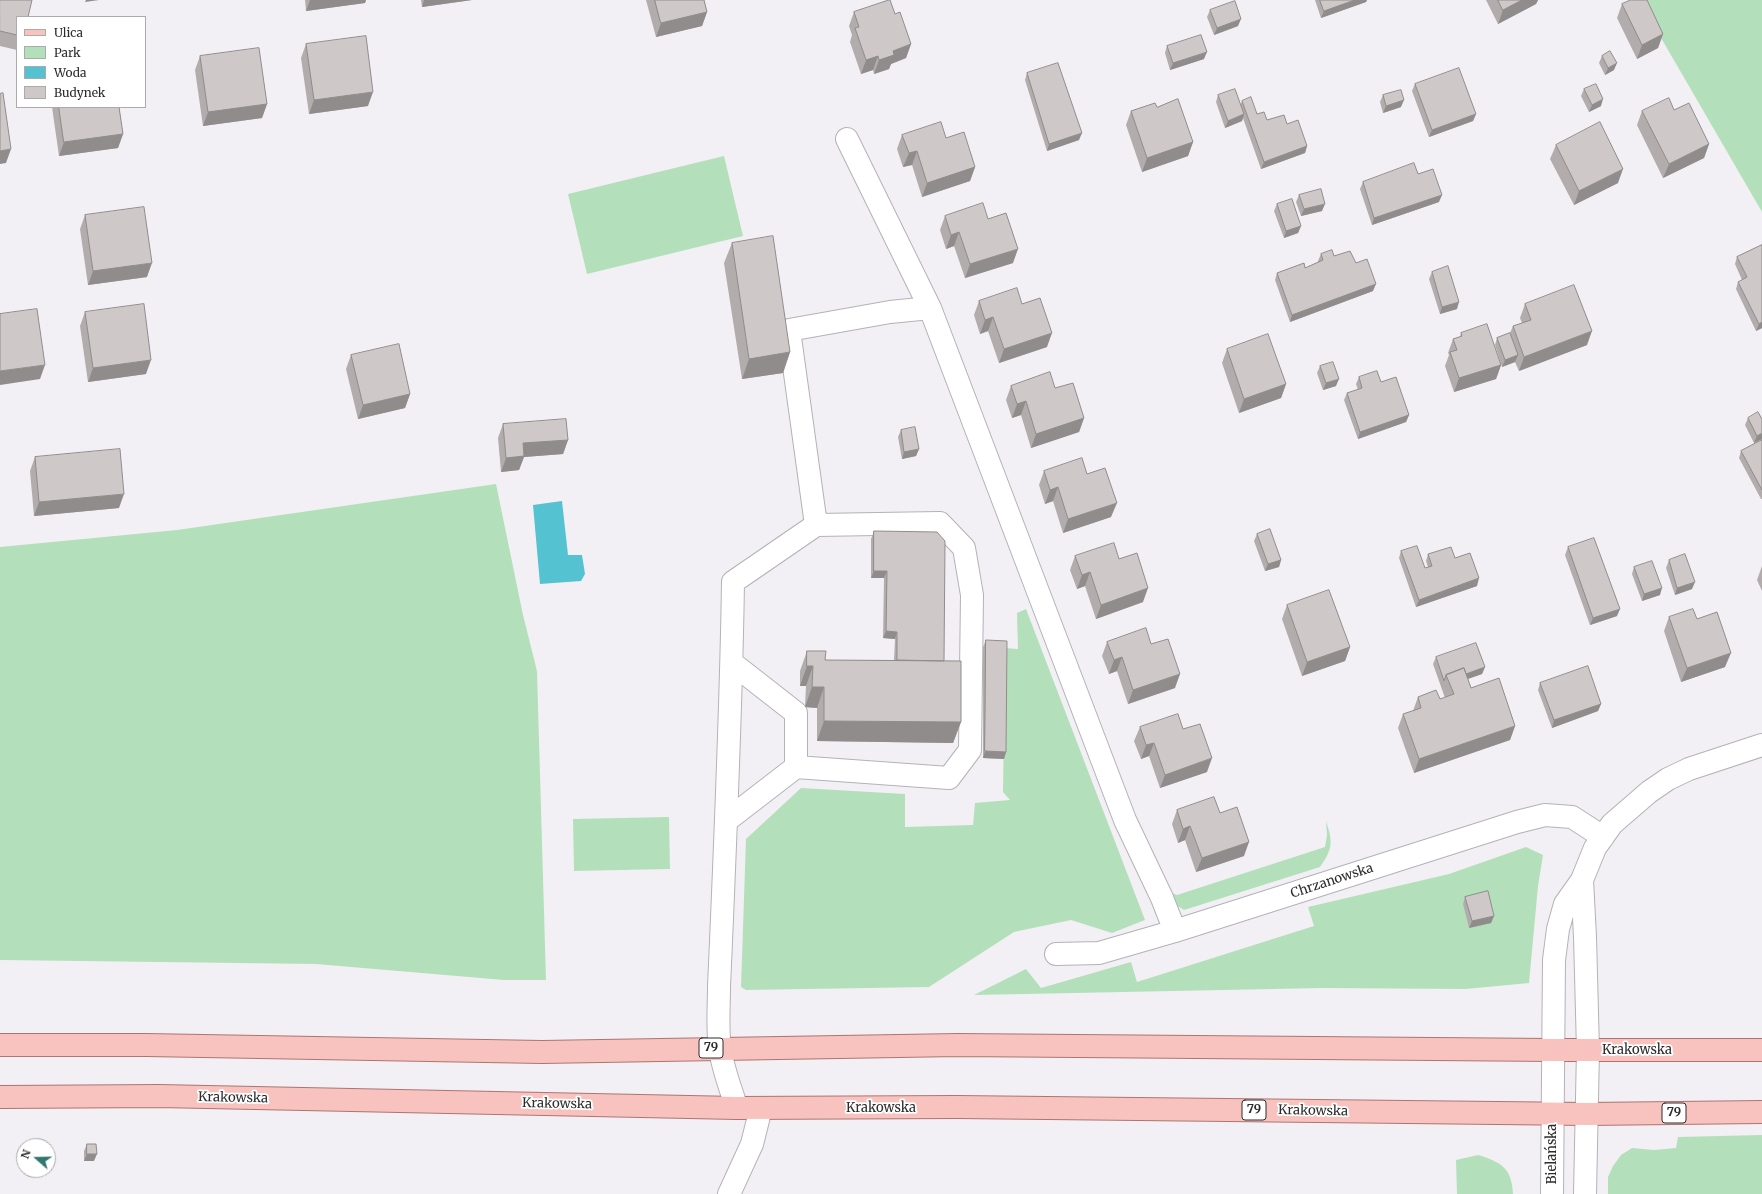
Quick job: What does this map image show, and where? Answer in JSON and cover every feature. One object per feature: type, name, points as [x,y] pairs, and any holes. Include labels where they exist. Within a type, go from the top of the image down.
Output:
[{"type":"main road","name":"Krakowska","points":[[0,1045],[146,1045],[542,1052],[966,1045],[1553,1050],[1762,1050]]},
{"type":"main road","name":"Krakowska","points":[[0,1097],[159,1096],[737,1108],[957,1107],[1552,1114],[1762,1112]]},
{"type":"street","points":[[847,139],[930,308],[1125,820],[1162,898],[1175,930]]},
{"type":"street","points":[[816,525],[789,330],[890,312],[930,308]]},
{"type":"street","points":[[726,821],[796,767],[949,778],[970,750],[972,595],[964,548],[940,523],[816,525],[733,582],[732,663],[719,987],[720,1048],[726,1078],[737,1108]]},
{"type":"street","points":[[732,663],[796,713],[796,767]]},
{"type":"street","points":[[1553,1050],[1554,960],[1558,929],[1566,904],[1582,880],[1595,848],[1612,824],[1626,810],[1668,779],[1689,769],[1762,745]]},
{"type":"street","name":"Chrzanowska","points":[[1056,954],[1099,953],[1517,822],[1545,816],[1572,818],[1603,837]]},
{"type":"street","points":[[1582,880],[1588,1050],[1585,1194]]},
{"type":"street","name":"Bielańska","points":[[1552,1194],[1553,1050]]},
{"type":"street","points":[[729,1194],[752,1144],[761,1108]]},
{"type":"green space","points":[[1639,0],[1762,0],[1762,212]]},
{"type":"green space","points":[[724,156],[743,236],[587,274],[568,194]]},
{"type":"green space","points":[[496,484],[523,615],[537,671],[546,980],[504,980],[316,964],[0,960],[0,547],[177,530]]},
{"type":"green space","points":[[1026,609],[1145,920],[1112,933],[1071,920],[1014,932],[929,987],[746,990],[741,987],[746,839],[801,788],[905,794],[905,827],[973,825],[975,803],[1010,800],[1003,792],[1005,648],[1018,649],[1017,613]]},
{"type":"green space","points":[[669,817],[670,869],[574,871],[573,819]]},
{"type":"green space","points":[[1326,821],[1331,840],[1327,855],[1320,867],[1184,910],[1176,905],[1169,892],[1177,895],[1325,847],[1327,835]]},
{"type":"green space","points":[[1526,847],[1543,855],[1538,886],[1529,983],[1466,989],[1323,988],[974,995],[1026,969],[1041,988],[1131,962],[1137,982],[1314,926],[1308,907],[1449,874]]},
{"type":"green space","points":[[1762,1135],[1762,1194],[1608,1194],[1608,1177],[1613,1166],[1621,1155],[1632,1148],[1654,1150],[1676,1148],[1678,1137]]},
{"type":"green space","points":[[1478,1155],[1493,1160],[1504,1167],[1510,1178],[1513,1194],[1457,1194],[1456,1160]]},
{"type":"water","points":[[562,501],[568,555],[582,555],[585,574],[581,581],[540,584],[533,505]]},
{"type":"building","points":[[0,0],[32,0],[28,16],[16,16],[16,35],[0,31]]},
{"type":"building","points":[[655,0],[704,0],[707,12],[661,23]]},
{"type":"building","points":[[889,0],[895,14],[900,12],[911,44],[893,51],[894,55],[879,60],[878,56],[866,60],[855,28],[859,27],[854,12]]},
{"type":"building","points":[[1320,0],[1355,0],[1324,11]]},
{"type":"building","points":[[1498,0],[1522,0],[1503,10]]},
{"type":"building","points":[[1631,0],[1647,0],[1663,34],[1642,45],[1622,4]]},
{"type":"building","points":[[1235,1],[1241,19],[1217,28],[1210,10]]},
{"type":"building","points":[[1201,35],[1207,52],[1173,63],[1167,46]]},
{"type":"building","points":[[366,36],[373,92],[314,100],[306,44]]},
{"type":"building","points":[[259,48],[267,104],[208,112],[200,56]]},
{"type":"building","points":[[1610,51],[1617,63],[1608,68],[1602,56]]},
{"type":"building","points":[[1058,63],[1082,133],[1049,144],[1027,73]]},
{"type":"building","points":[[1459,68],[1476,114],[1432,130],[1415,84]]},
{"type":"building","points":[[1596,84],[1603,99],[1592,105],[1584,89]]},
{"type":"building","points":[[1235,89],[1244,114],[1228,121],[1218,95]]},
{"type":"building","points":[[1401,90],[1404,100],[1386,106],[1383,95]]},
{"type":"building","points":[[3,93],[11,149],[0,151],[0,94]]},
{"type":"building","points":[[1251,97],[1257,114],[1264,112],[1267,120],[1284,115],[1287,124],[1298,120],[1307,146],[1264,162],[1242,101]]},
{"type":"building","points":[[1669,98],[1674,110],[1689,103],[1709,144],[1669,164],[1642,111]]},
{"type":"building","points":[[1178,99],[1193,142],[1147,158],[1131,111],[1155,103],[1157,107]]},
{"type":"building","points":[[59,108],[119,108],[123,134],[64,142]]},
{"type":"building","points":[[941,122],[946,138],[964,132],[975,167],[927,183],[917,151],[909,153],[902,135]]},
{"type":"building","points":[[1600,122],[1623,169],[1579,191],[1556,145]]},
{"type":"building","points":[[1414,163],[1418,174],[1433,169],[1442,195],[1374,218],[1363,182]]},
{"type":"building","points":[[1321,189],[1325,204],[1304,209],[1299,195]]},
{"type":"building","points":[[1292,199],[1301,226],[1286,231],[1277,204]]},
{"type":"building","points":[[983,203],[988,219],[1006,213],[1018,249],[970,264],[959,232],[951,235],[945,216]]},
{"type":"building","points":[[144,207],[152,263],[93,271],[85,215]]},
{"type":"building","points":[[773,236],[790,352],[749,359],[732,243]]},
{"type":"building","points":[[1762,245],[1762,322],[1759,324],[1738,282],[1747,277],[1737,257]]},
{"type":"building","points":[[1332,250],[1334,256],[1350,251],[1356,263],[1367,259],[1376,284],[1292,315],[1277,273],[1304,263],[1305,268],[1323,260],[1321,254]]},
{"type":"building","points":[[1448,266],[1459,302],[1442,307],[1432,272]]},
{"type":"building","points":[[1574,285],[1592,331],[1524,357],[1513,326],[1531,320],[1525,304]]},
{"type":"building","points":[[1017,288],[1022,304],[1040,298],[1052,333],[1004,349],[993,317],[985,320],[979,301]]},
{"type":"building","points":[[144,304],[151,360],[93,368],[85,312]]},
{"type":"building","points":[[37,309],[45,365],[0,371],[0,314]]},
{"type":"building","points":[[1487,324],[1501,365],[1459,378],[1450,352],[1457,350],[1453,339],[1462,336],[1461,333]]},
{"type":"building","points":[[1510,333],[1518,355],[1505,360],[1497,338]]},
{"type":"building","points":[[1268,334],[1286,384],[1244,399],[1227,349]]},
{"type":"building","points":[[399,344],[410,394],[363,405],[351,355]]},
{"type":"building","points":[[1333,362],[1339,379],[1326,383],[1320,366]]},
{"type":"building","points":[[1377,371],[1381,382],[1396,377],[1409,415],[1360,432],[1347,393],[1362,388],[1359,377]]},
{"type":"building","points":[[1050,372],[1055,388],[1073,383],[1084,418],[1036,434],[1026,401],[1017,404],[1011,386]]},
{"type":"building","points":[[1758,412],[1762,419],[1762,433],[1757,436],[1748,418]]},
{"type":"building","points":[[566,419],[568,440],[523,443],[524,456],[506,458],[503,424]]},
{"type":"building","points":[[915,427],[919,449],[904,452],[901,430]]},
{"type":"building","points":[[1762,440],[1762,490],[1741,451]]},
{"type":"building","points":[[120,449],[124,494],[39,502],[35,457]]},
{"type":"building","points":[[1082,458],[1087,474],[1105,468],[1117,503],[1068,519],[1058,487],[1050,490],[1044,471]]},
{"type":"building","points":[[1270,529],[1281,560],[1268,564],[1257,534]]},
{"type":"building","points":[[874,531],[937,532],[945,541],[944,661],[897,660],[897,632],[886,631],[887,571],[874,571]]},
{"type":"building","points":[[1594,538],[1620,609],[1593,618],[1568,547]]},
{"type":"building","points":[[1114,543],[1119,559],[1137,553],[1148,588],[1101,605],[1090,572],[1082,575],[1075,556]]},
{"type":"building","points":[[1417,546],[1425,568],[1432,566],[1428,554],[1451,547],[1455,558],[1470,553],[1479,578],[1419,600],[1401,551]]},
{"type":"building","points":[[1685,554],[1695,582],[1677,588],[1669,560]]},
{"type":"building","points":[[1652,561],[1662,588],[1644,594],[1634,567]]},
{"type":"building","points":[[1329,590],[1350,647],[1307,662],[1287,605]]},
{"type":"building","points":[[1693,609],[1697,619],[1717,612],[1731,653],[1687,668],[1669,617]]},
{"type":"building","points":[[1146,628],[1151,644],[1168,639],[1180,674],[1133,690],[1122,657],[1114,660],[1107,642]]},
{"type":"building","points":[[986,640],[1007,641],[1006,752],[985,751]]},
{"type":"building","points":[[1476,643],[1485,667],[1466,674],[1464,668],[1446,675],[1444,681],[1436,657]]},
{"type":"building","points":[[807,651],[826,651],[825,660],[961,661],[961,722],[824,721],[824,687],[812,687],[813,666],[807,666]]},
{"type":"building","points":[[1588,666],[1601,704],[1554,720],[1540,683]]},
{"type":"building","points":[[1464,668],[1471,688],[1499,678],[1515,726],[1419,759],[1403,714],[1421,708],[1418,697],[1436,690],[1440,699],[1454,694],[1446,675]]},
{"type":"building","points":[[1178,714],[1183,729],[1200,724],[1212,758],[1165,775],[1154,743],[1146,745],[1140,727]]},
{"type":"building","points":[[1214,797],[1220,813],[1237,807],[1249,842],[1202,858],[1190,826],[1183,829],[1177,810]]},
{"type":"building","points":[[1488,891],[1494,916],[1472,921],[1465,897]]},
{"type":"building","points":[[87,1144],[96,1144],[97,1154],[87,1154]]}]
